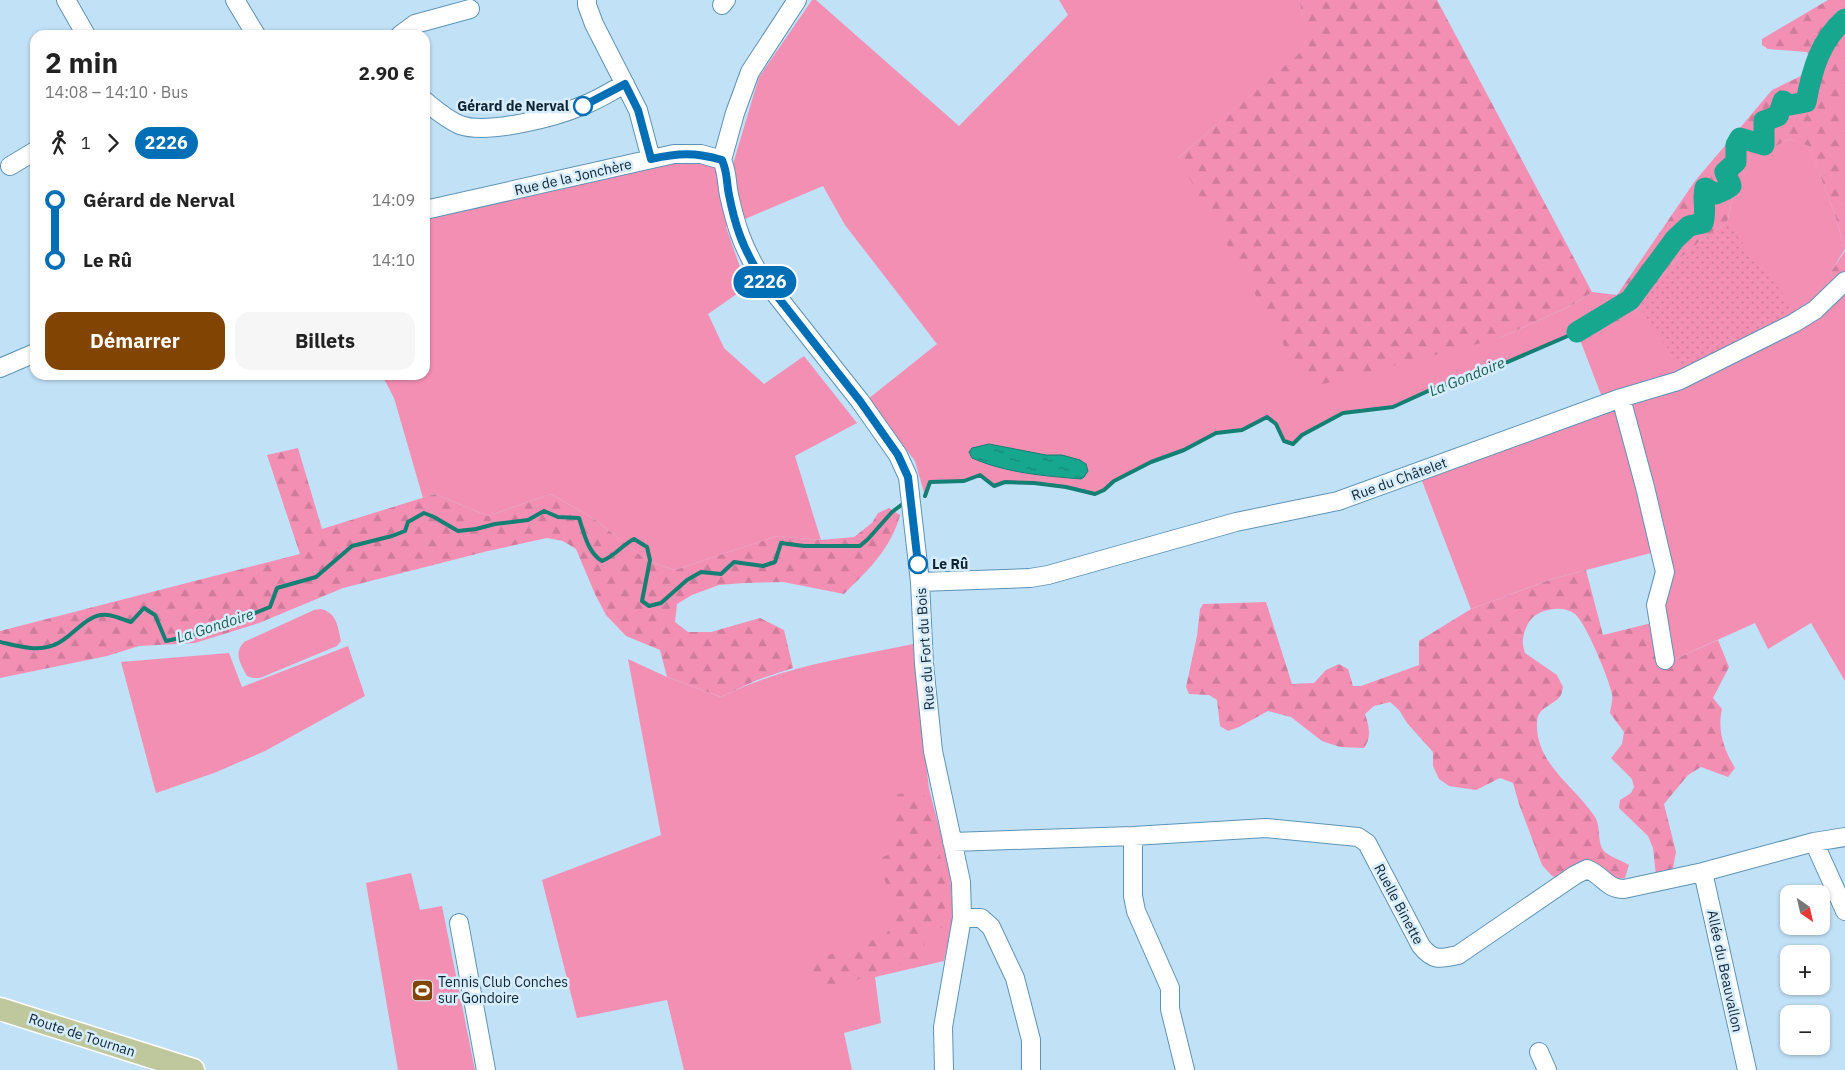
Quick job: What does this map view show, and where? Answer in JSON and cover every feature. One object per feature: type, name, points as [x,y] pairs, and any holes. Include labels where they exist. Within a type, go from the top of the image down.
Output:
[{"type":"main road","name":"Route de Tournan","points":[[0,1009],[193,1070]]},
{"type":"street","points":[[66,0],[83,30]]},
{"type":"street","points":[[235,0],[253,30]]},
{"type":"street","points":[[587,0],[594,24],[638,110],[651,159]]},
{"type":"street","name":"Rue du Fort du Bois","points":[[797,0],[750,72],[735,113],[722,160],[727,173],[728,192],[744,249],[758,272],[860,401],[898,455],[908,477],[920,582],[924,664],[933,751],[961,882],[962,918],[943,1027],[944,1070]]},
{"type":"street","points":[[407,30],[415,24],[470,9]]},
{"type":"street","points":[[430,105],[446,118],[461,125],[481,129],[505,126],[583,106],[625,84]]},
{"type":"street","points":[[10,166],[30,154]]},
{"type":"street","name":"Rue de la Jonchère","points":[[430,209],[674,154],[701,154],[722,160]]},
{"type":"street","name":"Rue du Châtelet","points":[[920,582],[1030,578],[1048,575],[1236,522],[1338,501],[1620,398],[1678,381],[1778,331],[1815,310],[1845,281]]},
{"type":"street","points":[[0,368],[30,355]]},
{"type":"street","points":[[1620,398],[1645,487],[1665,572],[1656,604],[1665,660]]},
{"type":"street","name":"Ruelle Binette","points":[[952,842],[1134,836],[1266,828],[1358,837],[1367,843],[1420,946],[1427,954],[1440,959],[1458,955],[1575,875],[1587,869],[1594,872],[1614,889],[1624,889],[1703,872],[1814,842],[1845,837]]},
{"type":"street","points":[[1134,836],[1133,896],[1136,911],[1170,988],[1170,1009],[1185,1070]]},
{"type":"street","points":[[1814,842],[1845,911]]},
{"type":"street","name":"Allée du Beauvallon","points":[[1703,872],[1747,1070]]},
{"type":"street","points":[[962,918],[981,918],[990,926],[1015,978],[1031,1040],[1031,1070]]},
{"type":"street","points":[[458,923],[486,1070]]},
{"type":"street","points":[[1539,1052],[1547,1070]]},
{"type":"green space","points":[[812,0],[816,0],[959,126],[1068,15],[1059,0],[1299,0],[1310,45],[1178,158],[1500,338],[1572,305],[1592,292],[1617,295],[1608,316],[1634,313],[1669,267],[1705,237],[1727,223],[1733,196],[1754,157],[1789,139],[1809,145],[1834,212],[1845,249],[1830,273],[1845,295],[1845,681],[1811,623],[1768,649],[1755,623],[1673,660],[1662,609],[1666,549],[1552,579],[1471,609],[1422,481],[1607,410],[1577,332],[1496,367],[1428,391],[1393,407],[1343,413],[1302,435],[1293,444],[1284,441],[1276,424],[1267,417],[1242,430],[1216,433],[1184,450],[1151,462],[1114,481],[1104,490],[1095,494],[1066,487],[1034,483],[1005,482],[994,486],[980,475],[964,481],[930,482],[925,496],[915,461],[868,399],[937,344],[845,225],[823,186],[726,227],[747,287],[708,314],[724,348],[764,384],[804,356],[857,423],[795,456],[821,540],[777,536],[675,570],[648,561],[594,519],[551,494],[488,516],[435,494],[423,498],[394,398],[385,380],[430,380],[430,217],[655,162],[701,160],[733,164],[759,77]]},
{"type":"green space","points":[[1299,0],[1437,0],[1592,292],[1572,305],[1500,338],[1308,388],[1178,158],[1309,45]]},
{"type":"green space","points":[[1828,0],[1845,0],[1845,249],[1834,212],[1809,146],[1789,139],[1754,158],[1733,196],[1727,223],[1705,237],[1669,267],[1634,313],[1618,326],[1608,317],[1617,295],[1695,181],[1772,90],[1799,77],[1806,71],[1811,61],[1807,52],[1768,49],[1762,45],[1762,39]]},
{"type":"green space","points":[[1727,223],[1799,314],[1686,373],[1639,306],[1669,267],[1705,237]]},
{"type":"green space","points":[[1845,251],[1845,295],[1830,273]]},
{"type":"green space","points":[[298,448],[322,529],[435,494],[488,516],[551,494],[594,519],[648,561],[675,570],[777,536],[821,540],[854,537],[872,523],[878,513],[889,508],[900,515],[885,549],[844,594],[783,582],[744,583],[719,585],[692,595],[677,604],[675,622],[688,632],[711,632],[760,618],[784,630],[793,668],[757,680],[721,697],[667,677],[660,650],[626,636],[606,615],[576,549],[563,541],[547,538],[343,588],[259,623],[195,643],[139,646],[107,656],[0,678],[0,631],[300,554],[267,455]]},
{"type":"green space","points":[[1586,570],[1603,635],[1664,620],[1673,660],[1718,640],[1729,667],[1713,698],[1722,709],[1720,725],[1722,740],[1735,768],[1728,777],[1701,767],[1688,775],[1664,804],[1676,852],[1673,868],[1662,876],[1656,876],[1653,848],[1648,836],[1619,808],[1620,800],[1631,793],[1634,787],[1632,779],[1611,758],[1622,744],[1624,732],[1610,713],[1612,694],[1585,628],[1575,614],[1565,609],[1541,612],[1530,620],[1524,633],[1525,653],[1557,675],[1563,687],[1558,698],[1543,710],[1538,717],[1538,737],[1542,750],[1549,762],[1595,817],[1603,850],[1612,857],[1629,865],[1625,878],[1558,878],[1552,876],[1542,865],[1513,783],[1500,778],[1476,790],[1449,786],[1439,779],[1433,766],[1433,752],[1407,723],[1399,710],[1390,702],[1374,706],[1365,714],[1369,727],[1369,736],[1364,748],[1340,747],[1322,741],[1291,717],[1268,711],[1228,731],[1220,726],[1217,700],[1209,695],[1189,694],[1186,687],[1197,636],[1200,609],[1203,604],[1266,602],[1292,684],[1314,683],[1326,670],[1339,664],[1348,669],[1353,686],[1361,686],[1419,665],[1419,641],[1471,609],[1552,579]]},
{"type":"green space","points":[[321,609],[334,617],[336,621],[341,641],[337,646],[260,678],[247,676],[239,659],[239,651],[244,642],[314,610]]},
{"type":"green space","points":[[913,644],[929,789],[950,868],[953,919],[944,961],[875,977],[881,1023],[844,1033],[852,1070],[684,1070],[667,1000],[577,1018],[542,880],[661,835],[628,659],[667,677],[721,697],[744,686],[792,670]]},
{"type":"green space","points":[[348,646],[365,696],[265,751],[214,773],[156,793],[121,662],[229,653],[242,687]]},
{"type":"green space","points":[[921,791],[927,799],[945,877],[945,926],[930,935],[924,946],[922,958],[831,988],[815,981],[811,965],[820,958],[885,936],[895,920],[893,899],[881,872],[880,858],[891,854],[893,841],[888,815],[898,794]]},
{"type":"green space","name":"Tennis Club Conches sur Gondoire","points":[[411,873],[420,910],[442,906],[475,1070],[398,1070],[366,883]]},
{"type":"water","points":[[989,444],[1046,455],[1062,455],[1080,460],[1086,464],[1088,471],[1081,479],[1054,477],[998,467],[972,458],[969,452],[972,448]]},
{"type":"waterway","name":"La Gondoire","points":[[1577,332],[1630,300],[1675,239],[1689,226],[1703,223],[1705,188],[1716,194],[1731,186],[1725,172],[1736,162],[1736,145],[1740,138],[1764,145],[1764,121],[1778,116],[1783,101],[1790,105],[1806,102],[1814,67],[1823,46],[1845,19]]},
{"type":"waterway","name":"La Gondoire","points":[[925,496],[930,482],[964,481],[980,475],[994,486],[1005,482],[1034,483],[1066,487],[1095,494],[1104,490],[1114,481],[1151,462],[1184,450],[1216,433],[1242,430],[1267,417],[1276,424],[1284,441],[1293,444],[1302,435],[1343,413],[1393,407],[1428,391],[1496,367],[1577,332]]},
{"type":"waterway","name":"La Gondoire","points":[[0,642],[27,648],[48,647],[61,642],[93,617],[108,615],[131,622],[144,608],[155,615],[166,641],[207,632],[270,607],[277,588],[316,577],[352,546],[405,531],[408,522],[424,513],[458,531],[528,520],[544,511],[558,517],[579,518],[590,548],[602,561],[634,539],[647,547],[650,560],[642,601],[649,606],[661,603],[687,580],[701,572],[721,574],[734,562],[763,566],[775,562],[781,543],[804,546],[860,546],[892,512],[904,503]]},
{"type":"bus line","name":"2226","points":[[583,106],[625,84],[638,110],[651,159],[674,154],[701,154],[722,160],[727,173],[728,192],[744,249],[767,285],[860,401],[898,455],[908,477],[918,564]]},
{"type":"place","name":"Gérard de Nerval","points":[[583,106]]},
{"type":"place","name":"Le Rû","points":[[918,564]]},
{"type":"place","name":"Tennis Club Conches sur Gondoire","points":[[422,990]]}]
